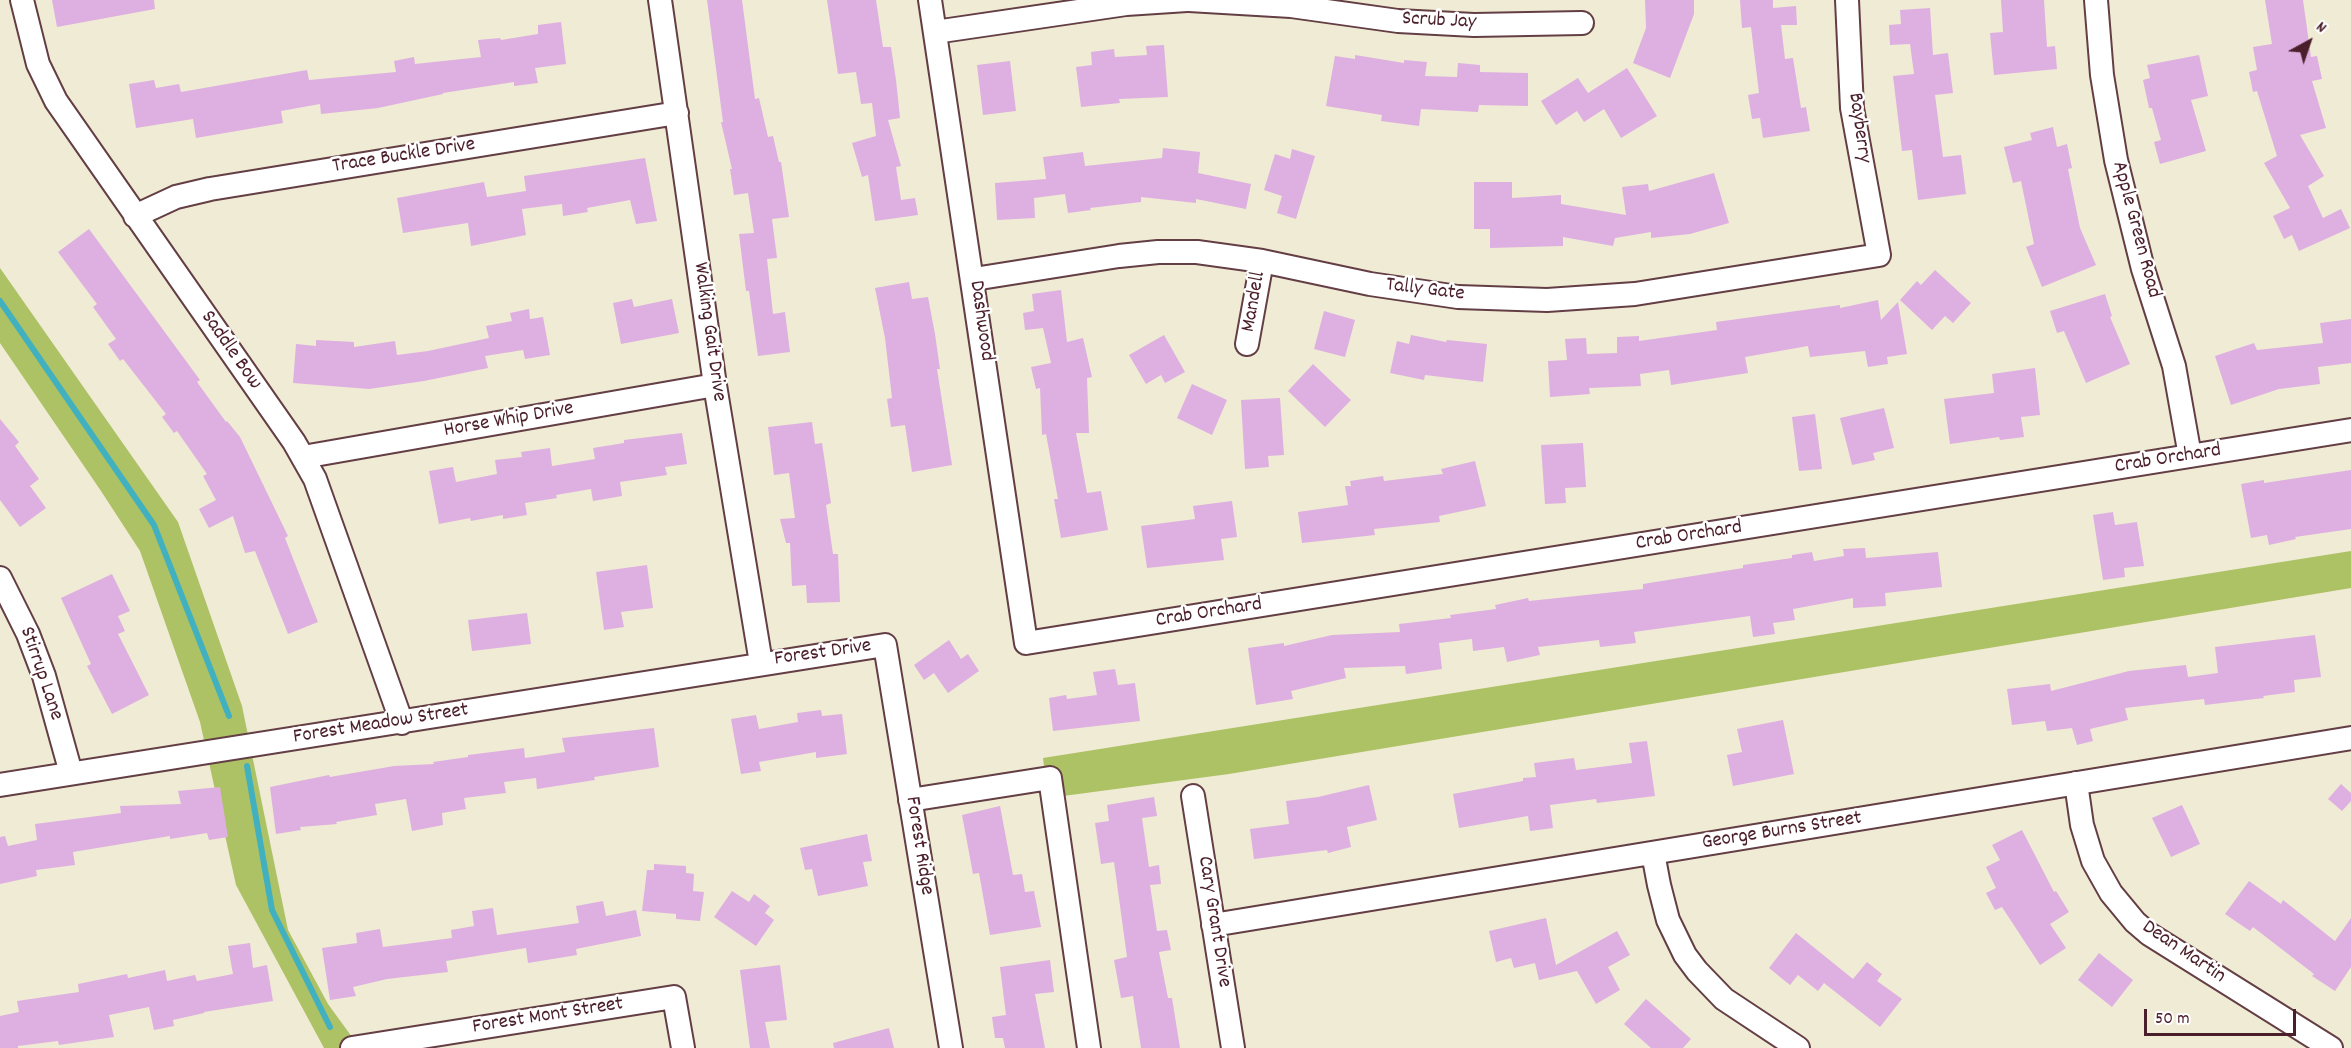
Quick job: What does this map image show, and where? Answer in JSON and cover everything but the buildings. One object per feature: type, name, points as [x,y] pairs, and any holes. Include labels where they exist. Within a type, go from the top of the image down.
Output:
[{"type":"street","name":"Saddle Bow","points":[[22,0],[39,64],[56,101],[303,457],[315,479],[402,723]]},
{"type":"street","name":"Walking Gait Drive","points":[[660,0],[715,385],[761,663]]},
{"type":"street","name":"Dashwood","points":[[930,0],[974,279],[1026,643]]},
{"type":"street","name":"Scrub Jay","points":[[935,32],[1126,4],[1188,0],[1291,6],[1398,21],[1474,25],[1582,23]]},
{"type":"street","name":"Bayberry","points":[[1848,0],[1852,108],[1879,255]]},
{"type":"street","name":"Apple Green Road","points":[[2096,0],[2102,75],[2116,160],[2143,269],[2174,366],[2190,456]]},
{"type":"street","name":"Trace Buckle Drive","points":[[135,216],[176,197],[210,189],[676,112]]},
{"type":"street","name":"Tally Gate","points":[[974,279],[1158,252],[1197,252],[1262,261],[1370,284],[1458,297],[1547,300],[1635,294],[1879,255]]},
{"type":"street","name":"Mandell","points":[[1247,344],[1262,261]]},
{"type":"street","name":"Horse Whip Drive","points":[[303,457],[715,385]]},
{"type":"street","name":"Crab Orchard","points":[[1026,643],[2351,430]]},
{"type":"street","name":"Stirrup Lane","points":[[0,578],[28,634],[44,676],[71,773]]},
{"type":"street","name":"Forest Drive","points":[[761,663],[885,645]]},
{"type":"street","name":"Forest Ridge","points":[[885,645],[951,1048]]},
{"type":"street","name":"Forest Meadow Street","points":[[0,785],[402,723],[761,663]]},
{"type":"street","name":"George Burns Street","points":[[1213,925],[2351,738]]},
{"type":"street","points":[[910,800],[1050,778],[1089,1048]]},
{"type":"street","name":"Dean Martin","points":[[2076,783],[2082,825],[2093,861],[2111,893],[2135,922],[2149,934],[2331,1048]]},
{"type":"street","name":"Cary Grant Drive","points":[[1193,796],[1233,1048]]},
{"type":"street","points":[[1653,853],[1668,920],[1685,955],[1696,971],[1731,1005],[1798,1048]]},
{"type":"street","name":"Forest Mont Street","points":[[351,1048],[674,996],[683,1048]]},
{"type":"green space","points":[[0,268],[178,522],[242,706],[288,930],[328,1004],[360,1048],[324,1048],[236,885],[200,722],[140,551],[0,343]]},
{"type":"green space","points":[[2351,551],[2351,588],[1229,774],[1048,798],[1043,758]]},
{"type":"waterway","points":[[0,301],[154,525],[229,716]]},
{"type":"waterway","points":[[247,766],[272,910],[330,1027]]}]
